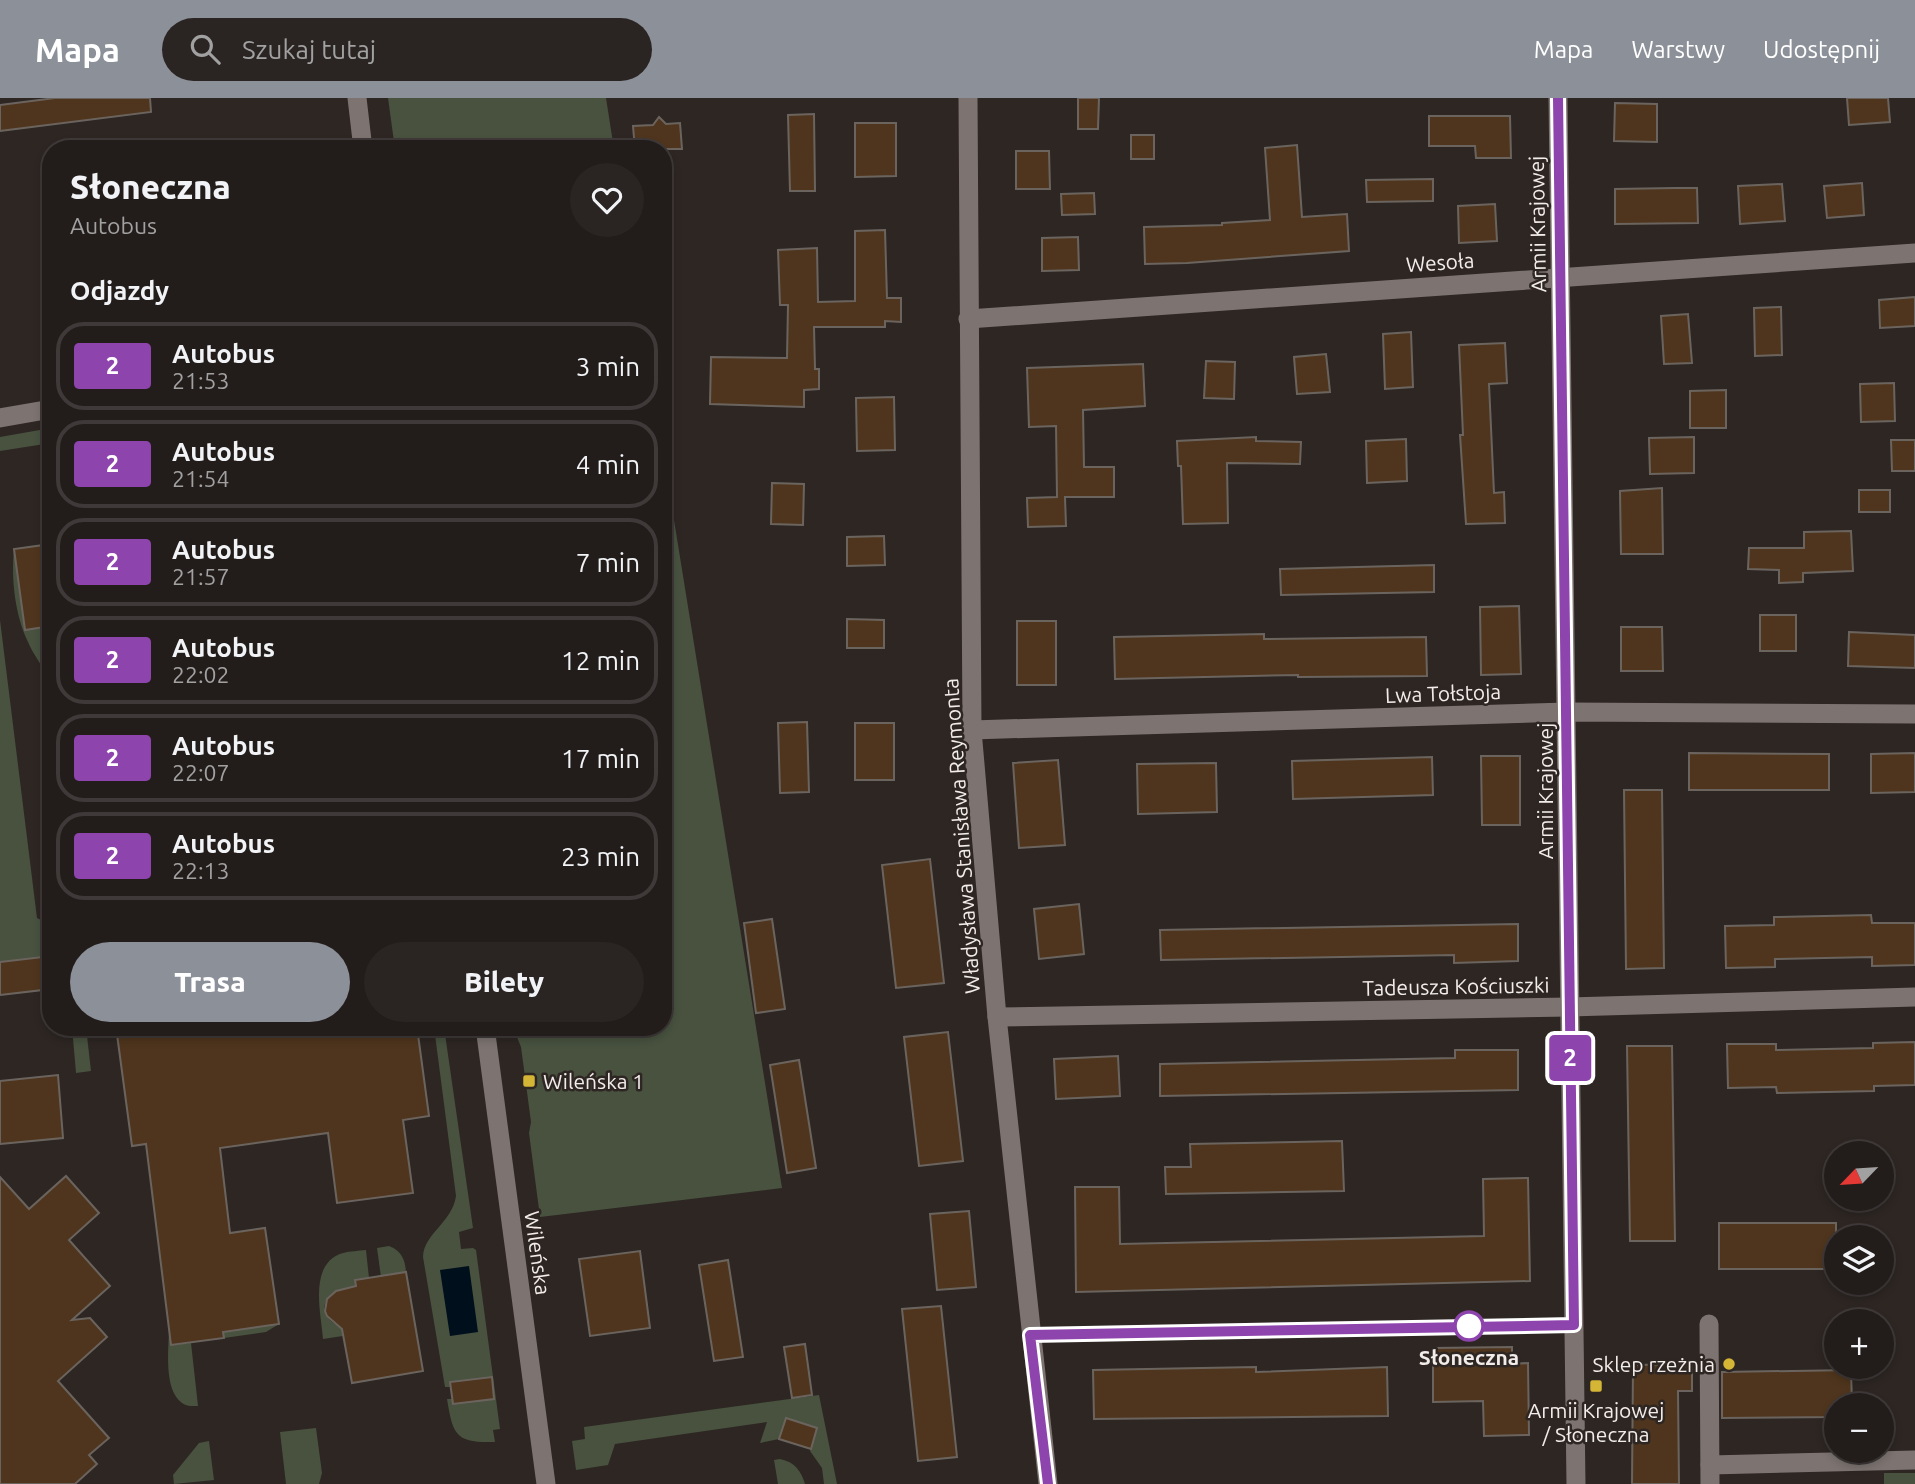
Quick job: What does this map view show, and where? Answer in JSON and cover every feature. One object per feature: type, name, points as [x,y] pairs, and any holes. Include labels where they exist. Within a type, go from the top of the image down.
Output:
[{"type":"street","points":[[357,98],[362,140]]},
{"type":"street","name":"Władysława Stanisława Reymonta","points":[[968,98],[972,730],[997,1017],[1048,1484]]},
{"type":"street","name":"Armii Krajowej","points":[[1558,98],[1576,1484]]},
{"type":"street","name":"Wesoła","points":[[968,319],[1915,253]]},
{"type":"street","points":[[0,418],[42,411]]},
{"type":"street","name":"Lwa Tołstoja","points":[[972,730],[1567,712],[1915,714]]},
{"type":"street","name":"Tadeusza Kościuszki","points":[[997,1017],[1569,1007],[1915,997]]},
{"type":"street","name":"Wileńska","points":[[486,1036],[546,1484]]},
{"type":"street","points":[[1709,1324],[1710,1474],[1915,1460]]},
{"type":"green space","points":[[388,98],[606,98],[613,140],[394,140]]},
{"type":"green space","points":[[42,430],[42,444],[0,451],[0,437]]},
{"type":"green space","points":[[672,508],[782,1188],[540,1217],[521,1047],[517,1036],[672,1036]]},
{"type":"green space","points":[[14,549],[25,629],[42,627],[42,666],[30,647],[20,620],[13,572]]},
{"type":"green space","points":[[0,620],[37,918],[42,920],[42,957],[0,962]]},
{"type":"green space","points":[[73,1036],[87,1036],[91,1071],[76,1073]]},
{"type":"green space","points":[[435,1036],[445,1036],[473,1228],[459,1232],[461,1249],[476,1250],[500,1429],[493,1430],[495,1442],[464,1439],[455,1429],[447,1399],[494,1399],[492,1378],[451,1382],[451,1387],[445,1387],[423,1257],[428,1241],[449,1214],[456,1196]]},
{"type":"green space","points":[[389,1246],[402,1256],[406,1272],[381,1277],[377,1248]]},
{"type":"green space","points":[[366,1250],[369,1278],[356,1284],[351,1291],[332,1295],[324,1309],[333,1323],[356,1334],[323,1339],[319,1290],[325,1267],[332,1258],[343,1253]]},
{"type":"green space","points":[[279,1324],[266,1332],[224,1338],[223,1332]]},
{"type":"green space","points":[[169,1327],[171,1345],[191,1343],[198,1406],[182,1403],[172,1388],[168,1368]]},
{"type":"green space","points":[[819,1395],[837,1484],[824,1484],[822,1468],[810,1451],[817,1428],[786,1418],[779,1439],[760,1443],[767,1422],[615,1444],[608,1465],[576,1470],[572,1441],[585,1439],[584,1427]]},
{"type":"green space","points":[[316,1428],[322,1473],[319,1484],[286,1484],[280,1432]]},
{"type":"green space","points":[[209,1441],[214,1480],[174,1484],[173,1475],[199,1443]]},
{"type":"green space","points":[[780,1459],[797,1468],[805,1484],[778,1484],[774,1460]]},
{"type":"green space","points":[[1884,1473],[1915,1473],[1915,1484],[1884,1484]]},
{"type":"water","points":[[469,1266],[478,1332],[450,1336],[440,1270]]},
{"type":"building","points":[[55,98],[150,98],[151,112],[0,131],[0,105]]},
{"type":"building","points":[[1078,98],[1099,98],[1098,129],[1078,129]]},
{"type":"building","points":[[1847,98],[1888,98],[1890,122],[1849,125]]},
{"type":"building","points":[[1615,103],[1657,104],[1657,142],[1614,141]]},
{"type":"building","points":[[814,114],[815,191],[790,191],[788,115]]},
{"type":"building","points":[[1429,116],[1510,116],[1511,158],[1476,158],[1475,146],[1429,146]]},
{"type":"building","points":[[659,117],[666,124],[680,123],[682,149],[672,149],[672,140],[634,140],[633,126],[653,125]]},
{"type":"building","points":[[855,123],[896,123],[896,176],[855,177]]},
{"type":"building","points":[[1131,135],[1154,135],[1154,159],[1131,159]]},
{"type":"building","points":[[1297,145],[1302,217],[1347,214],[1349,251],[1145,264],[1144,227],[1222,225],[1270,220],[1265,148]]},
{"type":"building","points":[[1016,151],[1049,151],[1050,189],[1016,189]]},
{"type":"building","points":[[1433,179],[1433,201],[1367,202],[1366,180]]},
{"type":"building","points":[[1862,183],[1864,215],[1827,218],[1824,186]]},
{"type":"building","points":[[1782,184],[1785,221],[1740,224],[1738,186]]},
{"type":"building","points":[[1697,188],[1698,223],[1615,224],[1615,189]]},
{"type":"building","points":[[1094,193],[1095,214],[1062,215],[1061,194]]},
{"type":"building","points":[[1495,204],[1497,241],[1459,243],[1458,206]]},
{"type":"building","points":[[885,230],[887,298],[901,298],[901,322],[885,321],[885,327],[814,327],[815,369],[819,369],[819,389],[804,390],[804,407],[710,404],[711,357],[787,358],[788,305],[780,305],[778,250],[817,248],[818,302],[855,301],[855,231]]},
{"type":"building","points":[[1078,237],[1079,270],[1042,271],[1042,238]]},
{"type":"building","points":[[1915,297],[1915,326],[1880,328],[1879,300]]},
{"type":"building","points":[[1781,307],[1782,355],[1755,356],[1754,308]]},
{"type":"building","points":[[1688,314],[1692,363],[1664,364],[1661,316]]},
{"type":"building","points":[[1411,332],[1413,387],[1385,389],[1383,334]]},
{"type":"building","points":[[1505,343],[1507,383],[1489,384],[1494,493],[1504,492],[1505,523],[1466,524],[1460,435],[1463,435],[1459,345]]},
{"type":"building","points":[[1326,354],[1330,392],[1297,394],[1294,357]]},
{"type":"building","points":[[1206,361],[1235,362],[1234,399],[1204,398]]},
{"type":"building","points":[[1143,364],[1145,406],[1083,410],[1084,467],[1114,467],[1114,497],[1065,497],[1066,526],[1028,527],[1027,498],[1057,497],[1056,426],[1029,427],[1027,368]]},
{"type":"building","points":[[1894,383],[1895,421],[1861,422],[1860,384]]},
{"type":"building","points":[[1726,390],[1726,428],[1690,428],[1690,391]]},
{"type":"building","points":[[894,397],[895,450],[857,451],[856,398]]},
{"type":"building","points":[[1256,437],[1256,441],[1301,442],[1300,464],[1227,463],[1228,523],[1183,524],[1181,466],[1178,466],[1177,441]]},
{"type":"building","points":[[1694,437],[1694,473],[1650,474],[1649,438]]},
{"type":"building","points":[[1406,439],[1407,481],[1367,483],[1366,441]]},
{"type":"building","points":[[1891,440],[1915,440],[1915,471],[1892,471]]},
{"type":"building","points":[[772,483],[804,484],[803,525],[771,524]]},
{"type":"building","points":[[1662,488],[1663,554],[1621,554],[1620,491]]},
{"type":"building","points":[[1859,490],[1890,490],[1890,512],[1859,512]]},
{"type":"building","points":[[1851,531],[1853,571],[1803,573],[1803,582],[1779,583],[1779,570],[1748,569],[1749,548],[1804,548],[1804,532]]},
{"type":"building","points":[[884,536],[885,565],[847,566],[847,537]]},
{"type":"building","points":[[42,545],[42,627],[25,630],[14,549]]},
{"type":"building","points":[[1434,565],[1434,592],[1281,595],[1280,569]]},
{"type":"building","points":[[1519,606],[1521,674],[1481,675],[1480,607]]},
{"type":"building","points":[[1760,615],[1796,615],[1796,651],[1760,651]]},
{"type":"building","points":[[847,619],[884,620],[884,648],[847,648]]},
{"type":"building","points":[[1017,621],[1056,621],[1056,685],[1017,685]]},
{"type":"building","points":[[1621,627],[1662,627],[1663,671],[1621,671]]},
{"type":"building","points":[[1849,632],[1915,635],[1915,668],[1848,666]]},
{"type":"building","points":[[1264,634],[1264,639],[1426,637],[1427,676],[1298,675],[1115,679],[1114,637]]},
{"type":"building","points":[[807,722],[809,792],[780,793],[778,723]]},
{"type":"building","points":[[855,723],[894,723],[894,780],[855,780]]},
{"type":"building","points":[[1689,753],[1829,754],[1829,790],[1689,790]]},
{"type":"building","points":[[1915,753],[1915,792],[1871,793],[1871,754]]},
{"type":"building","points":[[1481,756],[1520,756],[1520,825],[1482,825]]},
{"type":"building","points":[[1432,757],[1433,795],[1293,799],[1292,761]]},
{"type":"building","points":[[1058,760],[1065,845],[1019,848],[1013,763]]},
{"type":"building","points":[[1216,763],[1217,812],[1138,814],[1137,764]]},
{"type":"building","points":[[1624,790],[1662,790],[1664,968],[1626,969]]},
{"type":"building","points":[[930,859],[944,983],[896,988],[882,865]]},
{"type":"building","points":[[1079,904],[1084,954],[1039,959],[1034,909]]},
{"type":"building","points":[[1871,915],[1872,923],[1915,923],[1915,965],[1872,966],[1872,957],[1775,959],[1775,967],[1726,968],[1725,926],[1774,925],[1774,917]]},
{"type":"building","points":[[772,919],[785,1009],[756,1013],[744,923]]},
{"type":"building","points":[[1518,924],[1518,961],[1454,963],[1454,955],[1161,960],[1160,930]]},
{"type":"building","points":[[42,957],[42,990],[0,995],[0,962]]},
{"type":"building","points":[[948,1032],[963,1161],[919,1166],[904,1037]]},
{"type":"building","points":[[117,1036],[418,1036],[429,1116],[403,1120],[413,1193],[337,1203],[328,1133],[220,1148],[230,1233],[265,1228],[279,1324],[223,1332],[224,1338],[171,1345],[146,1144],[132,1146]]},
{"type":"building","points":[[1915,1042],[1915,1085],[1874,1086],[1874,1091],[1777,1093],[1776,1087],[1728,1088],[1727,1044],[1776,1044],[1776,1050],[1873,1048],[1873,1043]]},
{"type":"building","points":[[1627,1046],[1672,1046],[1675,1241],[1630,1241]]},
{"type":"building","points":[[1455,1050],[1518,1050],[1518,1090],[1160,1096],[1160,1064],[1455,1058]]},
{"type":"building","points":[[1118,1056],[1120,1096],[1056,1099],[1054,1059]]},
{"type":"building","points":[[799,1060],[816,1168],[787,1173],[770,1065]]},
{"type":"building","points":[[58,1075],[63,1138],[0,1144],[0,1081]]},
{"type":"building","points":[[1342,1141],[1344,1191],[1166,1194],[1165,1167],[1191,1167],[1190,1144]]},
{"type":"building","points":[[66,1176],[99,1213],[69,1240],[110,1286],[72,1320],[90,1318],[107,1337],[58,1381],[109,1438],[89,1455],[97,1464],[75,1484],[0,1484],[0,1177],[29,1209]]},
{"type":"building","points":[[1528,1178],[1530,1281],[1076,1292],[1075,1187],[1119,1187],[1120,1244],[1484,1236],[1483,1179]]},
{"type":"building","points":[[969,1211],[976,1287],[937,1290],[930,1214]]},
{"type":"building","points":[[1719,1223],[1836,1223],[1824,1225],[1824,1269],[1719,1269]]},
{"type":"building","points":[[640,1251],[650,1328],[590,1336],[579,1259]]},
{"type":"building","points":[[728,1260],[743,1357],[714,1361],[699,1265]]},
{"type":"building","points":[[406,1272],[423,1371],[352,1383],[342,1329],[327,1316],[327,1299],[336,1291],[356,1286],[355,1280]]},
{"type":"building","points":[[941,1306],[957,1457],[918,1461],[902,1309]]},
{"type":"building","points":[[805,1344],[812,1395],[792,1398],[784,1347]]},
{"type":"building","points":[[1512,1347],[1512,1364],[1528,1363],[1529,1435],[1484,1436],[1483,1401],[1433,1402],[1433,1348]]},
{"type":"building","points":[[1692,1364],[1692,1391],[1678,1391],[1679,1484],[1632,1484],[1633,1365]]},
{"type":"building","points":[[1256,1367],[1256,1372],[1387,1367],[1388,1416],[1094,1419],[1093,1370]]},
{"type":"building","points":[[1824,1370],[1824,1379],[1851,1379],[1852,1393],[1824,1393],[1824,1417],[1722,1418],[1722,1372]]},
{"type":"building","points":[[492,1377],[494,1399],[453,1404],[450,1382]]},
{"type":"building","points":[[786,1418],[817,1428],[811,1449],[779,1439]]},
{"type":"bus line","name":"2","points":[[1048,1484],[1030,1335],[1574,1325],[1558,98]]},
{"type":"place","name":"Wileńska 1","points":[[529,1081]]},
{"type":"place","name":"Słoneczna","points":[[1469,1326]]},
{"type":"place","name":"Sklep rzeżnia","points":[[1729,1364]]},
{"type":"place","name":"Armii Krajowej / Słoneczna","points":[[1596,1386]]}]
